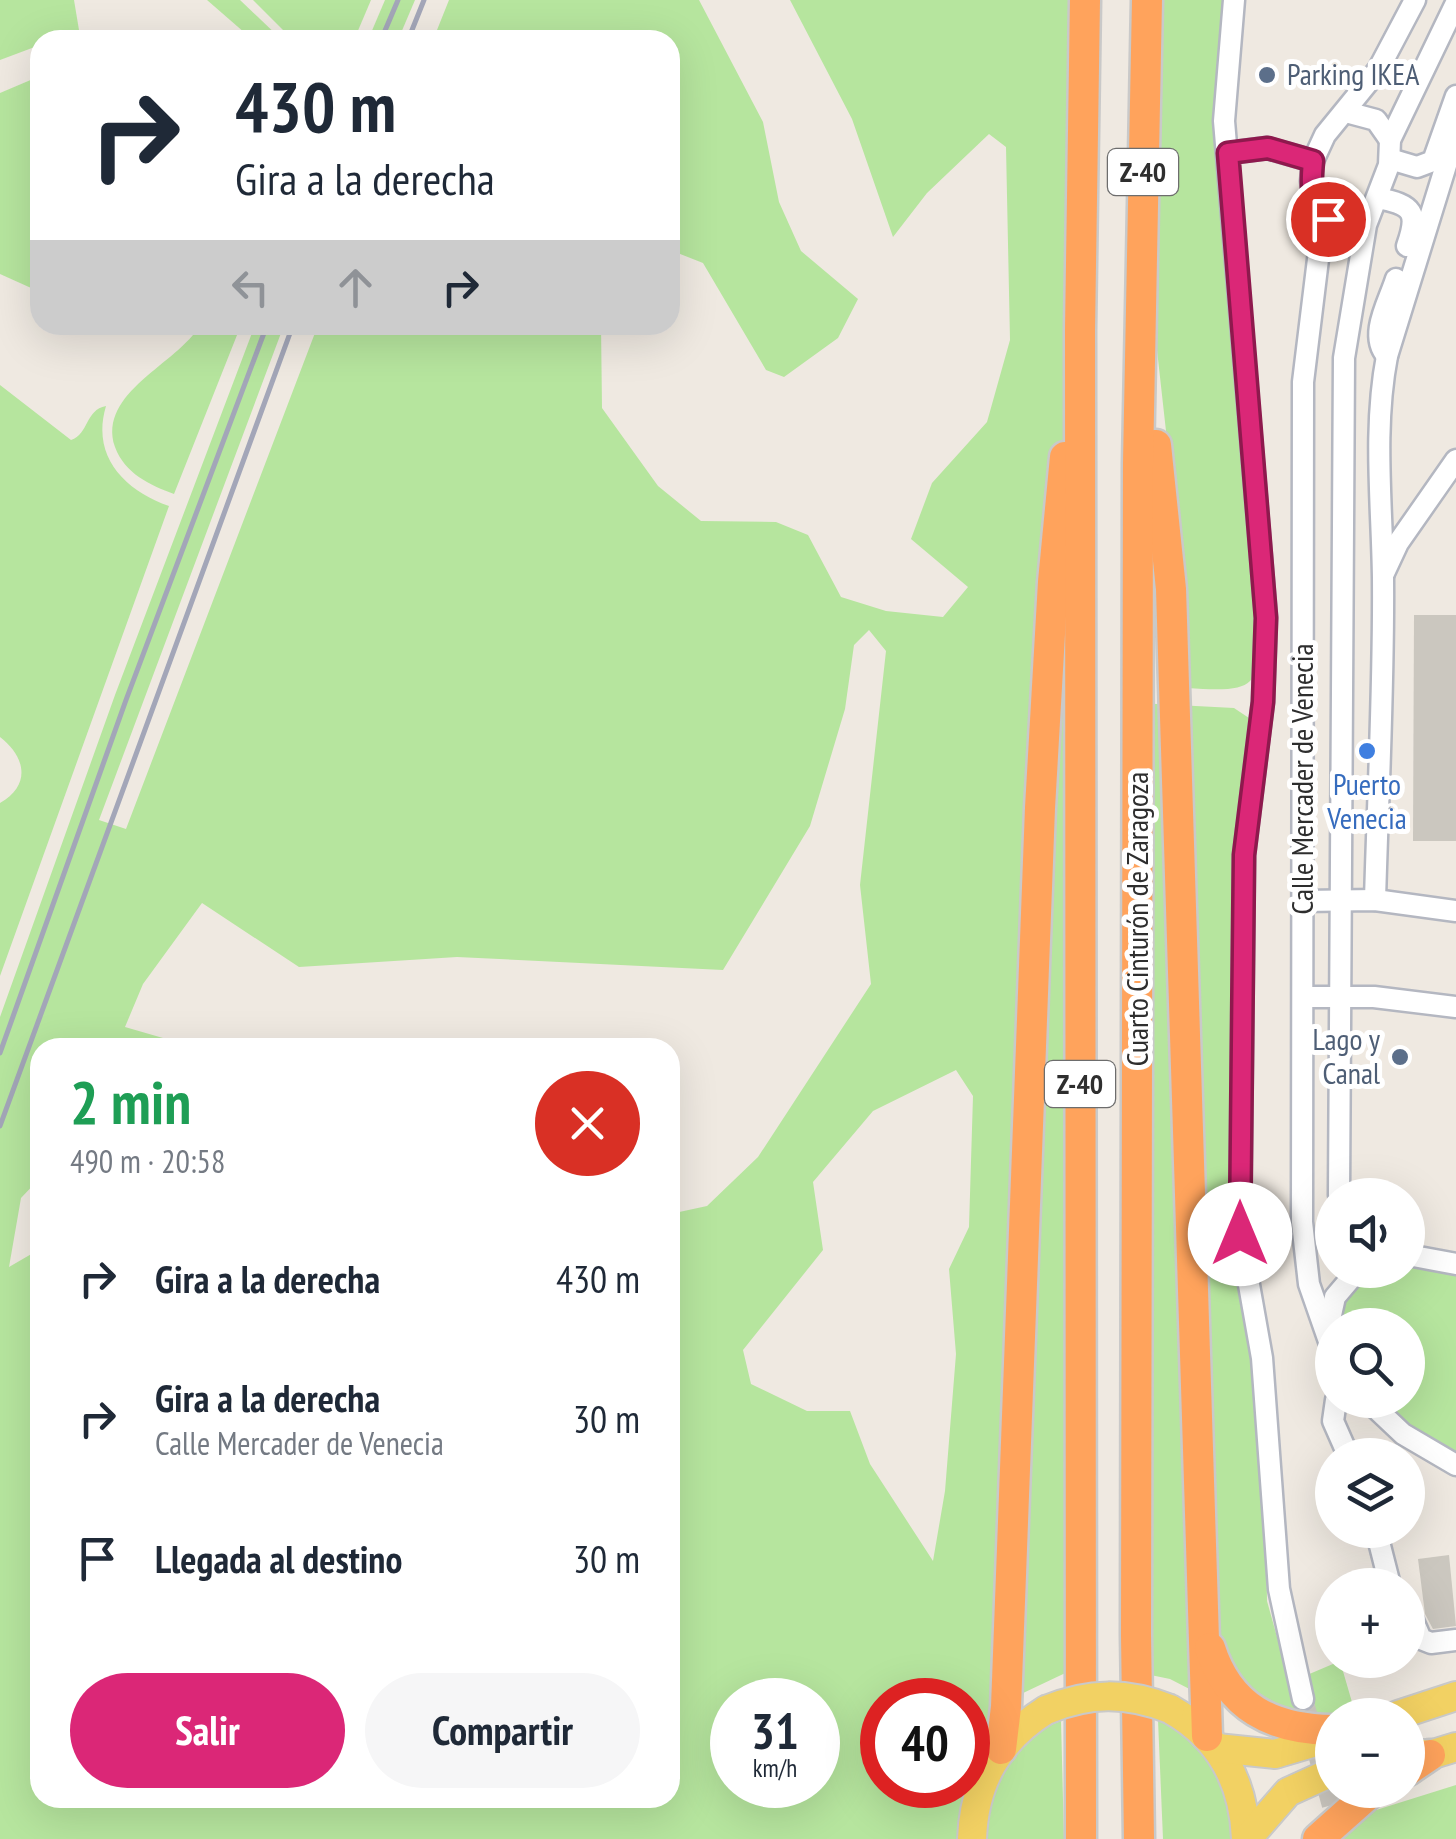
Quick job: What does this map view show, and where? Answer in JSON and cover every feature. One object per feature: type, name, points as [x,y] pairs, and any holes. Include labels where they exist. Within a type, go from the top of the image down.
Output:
[{"type":"highway","name":"Cuarto Cinturón de Zaragoza","points":[[1081,1839],[1080,330],[1085,0]]},
{"type":"highway","name":"Cuarto Cinturón de Zaragoza","points":[[1139,1839],[1138,463],[1147,0]]},
{"type":"highway","points":[[1001,1748],[1006,1706],[1041,788],[1069,384],[1080,330]]},
{"type":"highway","points":[[1142,344],[1153,374],[1158,473],[1172,589],[1203,1629],[1212,1742]]},
{"type":"highway","points":[[1203,1629],[1220,1674],[1246,1706],[1278,1724],[1315,1728]]},
{"type":"highway","points":[[1318,1839],[1352,1808]]},
{"type":"main road","points":[[972,1839],[977,1796],[1001,1748],[1046,1710],[1066,1702],[1108,1695],[1129,1696],[1170,1709],[1212,1742],[1240,1792],[1246,1839]]},
{"type":"main road","points":[[1425,1706],[1456,1696]]},
{"type":"main road","points":[[1212,1742],[1275,1754],[1315,1743]]},
{"type":"main road","points":[[1246,1839],[1288,1792],[1315,1780]]},
{"type":"street","points":[[1234,0],[1225,86],[1228,153],[1266,618],[1263,702],[1244,855],[1240,1234],[1262,1358],[1278,1589],[1303,1700]]},
{"type":"street","points":[[1228,153],[1268,148],[1313,161],[1325,135],[1378,70],[1415,0]]},
{"type":"street","name":"Calle Mercader de Venecia","points":[[1340,1178],[1344,358],[1374,205],[1390,149],[1456,3]]},
{"type":"street","points":[[1346,112],[1376,120],[1390,149],[1411,167],[1433,161],[1456,96]]},
{"type":"street","points":[[1375,900],[1383,575],[1380,447],[1387,356],[1456,133]]},
{"type":"street","name":"Calle Mercader de Venecia","points":[[1313,161],[1311,181],[1319,213],[1320,243],[1303,382],[1302,1222],[1309,1284],[1317,1308]]},
{"type":"street","points":[[1319,213],[1338,222],[1359,219],[1374,205],[1406,207],[1414,223],[1378,334],[1378,346],[1387,356]]},
{"type":"street","points":[[1383,575],[1398,543],[1456,460]]},
{"type":"street","points":[[1303,901],[1375,900],[1456,911]]},
{"type":"street","points":[[1303,997],[1456,1008]]},
{"type":"street","points":[[1425,1258],[1456,1264]]},
{"type":"street","points":[[1386,1418],[1403,1434],[1456,1465]]},
{"type":"street","points":[[1425,1641],[1456,1640]]},
{"type":"street","points":[[1425,1654],[1456,1653]]},
{"type":"green space","points":[[0,0],[74,0],[79,30],[30,30],[30,49],[0,60]]},
{"type":"green space","points":[[207,0],[240,0],[272,30],[242,30]]},
{"type":"green space","points":[[253,0],[371,0],[358,30],[283,30]]},
{"type":"green space","points":[[385,0],[415,0],[402,30],[372,30]]},
{"type":"green space","points":[[449,0],[699,0],[763,122],[779,202],[801,251],[858,299],[838,338],[784,377],[766,370],[703,263],[680,254],[680,30],[437,30]]},
{"type":"green space","points":[[790,0],[1085,0],[1080,330],[1051,700],[1081,703],[1078,1667],[1021,1694],[990,1786],[990,1678],[860,1678],[860,1808],[982,1808],[972,1839],[0,1839],[0,1017],[115,695],[251,335],[280,335],[99,820],[126,829],[314,335],[601,335],[602,408],[658,486],[701,521],[776,522],[808,535],[841,597],[886,611],[943,617],[968,587],[911,539],[932,483],[987,422],[1010,340],[1006,147],[989,134],[927,193],[893,237],[852,119]],"holes":[[[956,1070],[973,1096],[969,1227],[949,1269],[956,1354],[945,1491],[933,1561],[870,1464],[850,1411],[807,1411],[751,1384],[743,1350],[823,1250],[813,1182],[873,1111]]]},
{"type":"green space","points":[[1147,0],[1229,0],[1218,90],[1257,652],[1253,678],[1233,688],[1187,688],[1168,449],[1142,215]]},
{"type":"green space","points":[[30,80],[30,288],[0,274],[0,93]]},
{"type":"green space","points":[[192,335],[237,335],[174,494],[147,482],[125,464],[115,447],[113,428],[128,395]]},
{"type":"green space","points":[[0,385],[71,440],[81,433],[94,412],[106,406],[103,440],[115,469],[138,491],[169,506],[0,976],[0,803],[17,788],[21,770],[15,753],[0,737]]},
{"type":"green space","points":[[1138,703],[1234,708],[1249,718],[1239,1209],[1264,1386],[1267,1601],[1296,1705],[1315,1700],[1315,1715],[1205,1697],[1170,1679],[1136,1672]]},
{"type":"green space","points":[[1425,1266],[1456,1272],[1456,1459],[1398,1418],[1425,1418],[1425,1308],[1337,1308],[1351,1288],[1425,1288]]},
{"type":"green space","points":[[1315,1672],[1315,1678],[1345,1678],[1351,1698],[1315,1700],[1307,1675]]},
{"type":"green space","points":[[1158,1720],[1190,1739],[1213,1768],[1226,1802],[1231,1839],[1163,1839]]},
{"type":"green space","points":[[1061,1721],[1064,1839],[986,1839],[990,1799],[1004,1768],[1044,1729]]},
{"type":"green space","points":[[1456,1785],[1456,1839],[1340,1839],[1373,1811],[1425,1808],[1425,1795]]},
{"type":"building","points":[[1414,615],[1456,615],[1456,841],[1413,841]]},
{"type":"building","points":[[1449,1555],[1456,1626],[1433,1629],[1425,1614],[1425,1568],[1419,1568],[1418,1559]]},
{"type":"tunnel","points":[[1303,1699],[1341,1839]]},
{"type":"railway","points":[[385,30],[398,0]]},
{"type":"railway","points":[[412,30],[424,0]]},
{"type":"railway","points":[[0,1053],[126,700],[263,335]]},
{"type":"railway","points":[[32,1038],[289,335]]},
{"type":"railway","points":[[0,1126],[30,1044]]},
{"type":"place","name":"Parking IKEA","points":[[1267,75]]},
{"type":"place","name":"Puerto Venecia","points":[[1367,751]]},
{"type":"place","name":"Lago y Canal","points":[[1400,1057]]},
{"type":"route","points":[[1240,1234],[1244,855],[1263,702],[1266,618],[1228,153],[1268,148],[1313,161],[1314,198],[1319,213],[1328,219]]}]
